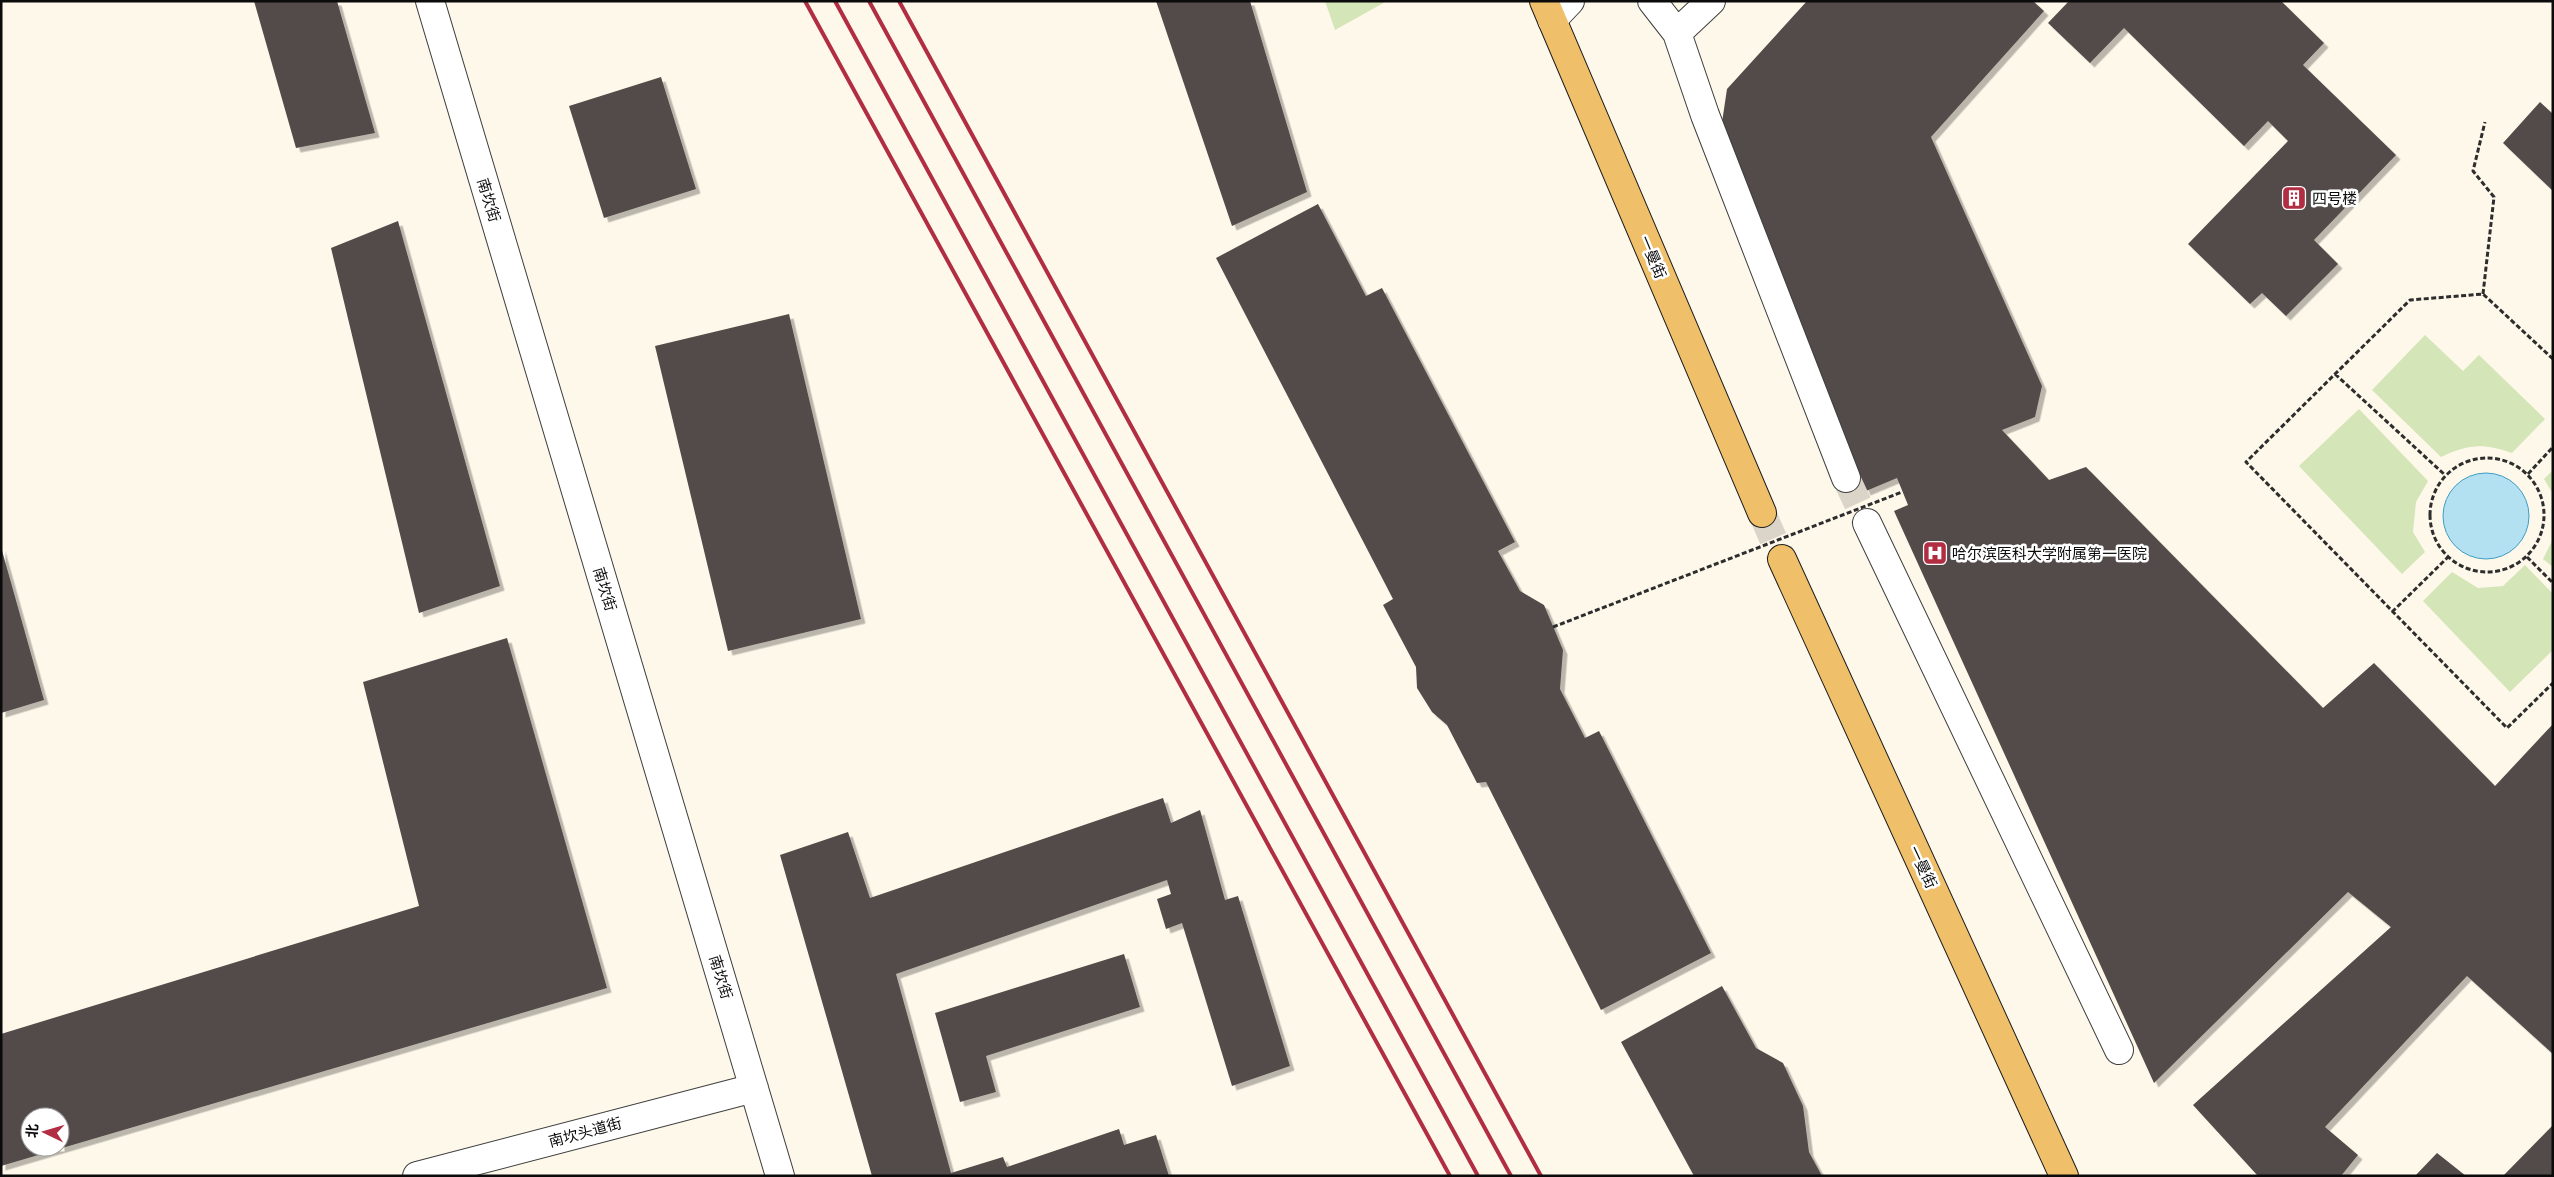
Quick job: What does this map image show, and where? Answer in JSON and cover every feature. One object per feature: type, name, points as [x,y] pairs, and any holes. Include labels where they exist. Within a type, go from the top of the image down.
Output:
[{"type":"main road","name":"一曼街","points":[[1555,8],[1762,513]]},
{"type":"main road","name":"一曼街","points":[[1782,559],[2064,1176]]},
{"type":"street","name":"南坎街","points":[[430,1],[780,1176]]},
{"type":"street","points":[[1652,1],[1677,33],[1705,115],[1846,478]]},
{"type":"street","points":[[1677,33],[1711,1]]},
{"type":"street","points":[[1867,522],[2119,1050]]},
{"type":"street","name":"南坎头道街","points":[[416,1176],[754,1088]]},
{"type":"path","points":[[2483,294],[2494,197],[2473,171],[2484,122]]},
{"type":"path","points":[[2553,360],[2483,294],[2410,300],[2246,462],[2507,728],[2553,683]]},
{"type":"path","points":[[2335,374],[2445,475]]},
{"type":"path","points":[[2528,474],[2553,447]]},
{"type":"path","points":[[2477,458],[2496,458],[2513,463],[2528,474],[2538,489],[2544,506],[2544,525],[2538,542],[2527,557],[2513,566],[2496,572],[2479,572],[2462,567],[2448,558],[2437,543],[2430,526],[2430,507],[2434,490],[2445,475],[2460,464],[2477,458]]},
{"type":"path","points":[[1553,627],[1902,492]]},
{"type":"path","points":[[2527,557],[2553,584]]},
{"type":"path","points":[[2392,612],[2448,558]]},
{"type":"green space","points":[[1325,1],[1387,1],[1335,30]]},
{"type":"green space","points":[[2425,335],[2463,371],[2479,355],[2545,419],[2512,453],[2484,446],[2476,446],[2460,449],[2441,457],[2372,390]]},
{"type":"green space","points":[[2359,409],[2428,481],[2416,502],[2413,532],[2425,552],[2402,574],[2299,466]]},
{"type":"green space","points":[[2553,470],[2553,494],[2544,479]]},
{"type":"green space","points":[[2553,539],[2553,567],[2543,559]]},
{"type":"green space","points":[[2525,565],[2553,594],[2553,650],[2510,692],[2423,601],[2452,572],[2478,588],[2503,586]]},
{"type":"water","points":[[2486,473],[2502,476],[2510,480],[2522,492],[2526,500],[2529,516],[2526,532],[2522,540],[2510,552],[2502,556],[2486,559],[2470,556],[2462,552],[2450,540],[2446,532],[2443,516],[2446,500],[2450,492],[2462,480],[2470,476]]},
{"type":"building","points":[[254,1],[337,1],[375,133],[296,148]]},
{"type":"building","points":[[1156,1],[1250,1],[1307,192],[1232,226]]},
{"type":"building","name":"哈尔滨医科大学附属第一医院","points":[[1807,1],[2033,1],[2044,11],[1931,137],[2042,386],[2035,417],[2002,430],[2049,480],[2086,467],[2323,708],[2374,663],[2495,786],[2553,724],[2553,1054],[2467,976],[2325,1127],[2358,1155],[2341,1176],[2258,1176],[2193,1105],[2391,927],[2348,892],[2154,1083],[1894,511],[1908,505],[1897,478],[1866,491],[1721,129],[1727,89]]},
{"type":"building","name":"四号楼","points":[[2069,1],[2281,1],[2324,43],[2303,65],[2396,155],[2314,240],[2338,264],[2286,316],[2262,293],[2250,304],[2188,244],[2288,141],[2268,121],[2244,146],[2124,28],[2090,63],[2048,23]]},
{"type":"building","points":[[661,77],[696,189],[604,218],[569,106]]},
{"type":"building","points":[[2540,102],[2553,114],[2553,191],[2503,143]]},
{"type":"building","points":[[1318,204],[1366,296],[1382,288],[1515,542],[1498,551],[1520,591],[1544,605],[1563,650],[1560,689],[1585,738],[1599,731],[1711,953],[1601,1010],[1486,782],[1477,783],[1447,725],[1432,712],[1417,688],[1416,667],[1383,605],[1393,599],[1216,258]]},
{"type":"building","points":[[398,221],[500,586],[419,613],[331,248]]},
{"type":"building","points":[[789,314],[861,619],[728,651],[655,346]]},
{"type":"building","points":[[1,547],[44,700],[1,713]]},
{"type":"building","points":[[507,638],[607,988],[70,1146],[70,1107],[20,1107],[20,1157],[32,1157],[1,1166],[1,1034],[419,906],[363,682]]},
{"type":"building","points":[[1163,798],[1171,823],[1200,810],[1225,900],[1238,896],[1290,1066],[1232,1086],[1182,923],[1166,929],[1157,899],[1171,894],[1167,880],[896,974],[951,1173],[1003,1157],[1007,1167],[1119,1129],[1124,1145],[1156,1135],[1169,1176],[872,1176],[780,855],[848,832],[870,898]]},
{"type":"building","points":[[1124,954],[1140,1007],[986,1056],[996,1092],[960,1102],[935,1013]]},
{"type":"building","points":[[1722,986],[1756,1048],[1783,1063],[1803,1106],[1809,1152],[1822,1176],[1694,1176],[1621,1042]]},
{"type":"building","points":[[2553,1125],[2553,1176],[2503,1176]]},
{"type":"building","points":[[2437,1153],[2466,1176],[2415,1176]]},
{"type":"tunnel","points":[[1846,478],[1867,523]]},
{"type":"tunnel","points":[[1762,513],[1782,559]]},
{"type":"railway","points":[[805,1],[1450,1176]]},
{"type":"railway","points":[[835,1],[1478,1176]]},
{"type":"railway","points":[[869,1],[1511,1176]]},
{"type":"railway","points":[[899,1],[1541,1176]]},
{"type":"place","name":"四号楼","points":[[2294,198]]},
{"type":"place","name":"哈尔滨医科大学附属第一医院","points":[[1935,553]]}]
